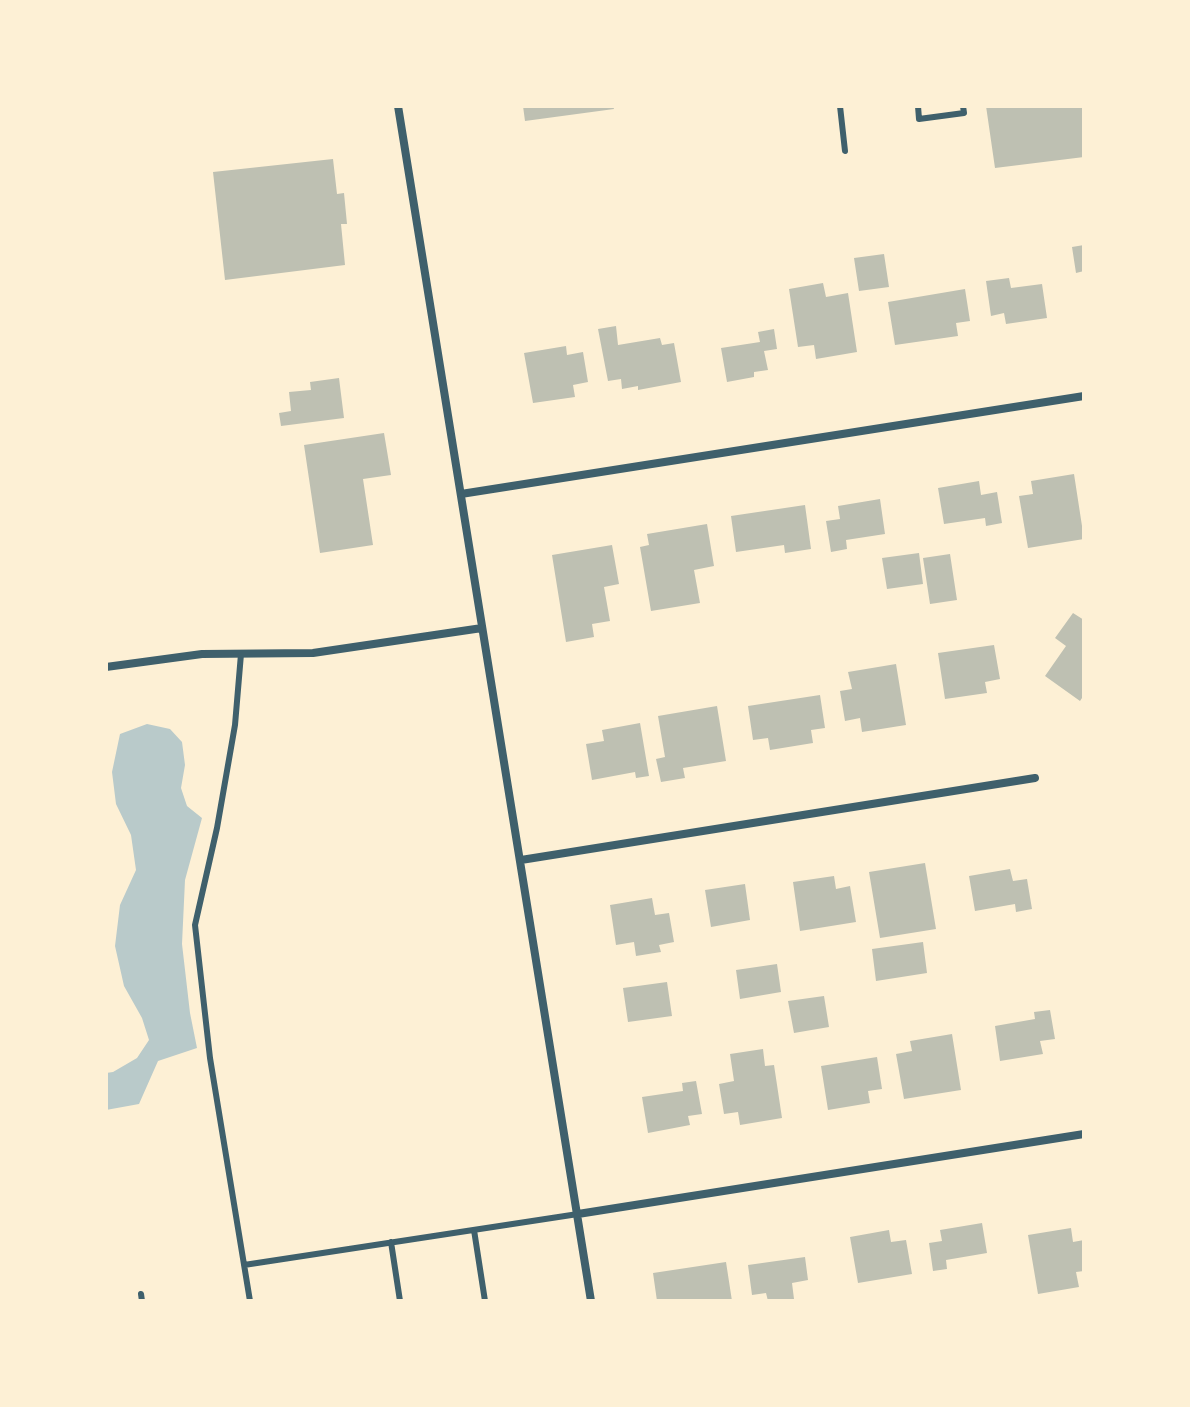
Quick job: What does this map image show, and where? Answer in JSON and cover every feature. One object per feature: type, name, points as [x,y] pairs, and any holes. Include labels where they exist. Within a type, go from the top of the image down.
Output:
[{"type":"street","points":[[398,106],[591,1301]]},
{"type":"street","points":[[461,494],[1084,396]]},
{"type":"street","points":[[106,667],[185,656],[313,653],[482,628]]},
{"type":"street","points":[[521,860],[1035,778]]},
{"type":"street","points":[[578,1214],[1084,1134]]},
{"type":"lane","points":[[840,106],[845,151]]},
{"type":"lane","points":[[918,106],[919,119],[964,113],[963,106]]},
{"type":"lane","points":[[241,654],[235,725],[217,828],[195,925],[210,1058],[250,1301]]},
{"type":"lane","points":[[244,1265],[578,1214]]},
{"type":"lane","points":[[474,1230],[485,1301]]},
{"type":"lane","points":[[391,1242],[400,1301]]},
{"type":"shaded area","points":[[147,724],[170,729],[182,742],[185,765],[181,788],[187,806],[202,818],[185,880],[182,944],[197,1048],[158,1061],[139,1104],[106,1110],[106,1073],[137,1058],[149,1040],[142,1018],[124,986],[115,946],[120,905],[136,870],[131,835],[116,804],[112,772],[120,734]]},
{"type":"building","points":[[523,106],[613,106],[614,109],[525,121]]},
{"type":"building","points":[[986,106],[1084,106],[1084,157],[995,168]]},
{"type":"building","points":[[333,159],[337,194],[344,193],[347,224],[341,224],[345,265],[225,280],[213,172]]},
{"type":"building","points":[[1084,245],[1084,271],[1076,273],[1072,247]]},
{"type":"building","points":[[884,254],[889,287],[859,291],[854,258]]},
{"type":"building","points":[[1009,278],[1011,288],[1042,284],[1047,318],[1006,324],[1004,313],[991,316],[986,281]]},
{"type":"building","points":[[823,283],[826,297],[848,293],[857,352],[816,359],[814,345],[798,347],[789,289]]},
{"type":"building","points":[[965,289],[970,321],[956,323],[958,336],[895,345],[888,302]]},
{"type":"building","points":[[616,326],[618,345],[660,338],[662,345],[674,343],[681,382],[638,390],[638,386],[622,389],[621,379],[608,381],[598,329]]},
{"type":"building","points":[[774,329],[777,349],[764,351],[768,370],[754,372],[754,377],[727,382],[721,348],[760,342],[758,332]]},
{"type":"building","points":[[566,346],[567,355],[583,352],[588,382],[573,385],[575,397],[533,403],[524,353]]},
{"type":"building","points":[[339,378],[344,418],[281,426],[279,413],[291,411],[289,392],[311,390],[310,382]]},
{"type":"building","points":[[384,433],[391,475],[363,479],[373,545],[320,553],[304,445]]},
{"type":"building","points":[[1074,474],[1084,539],[1028,548],[1019,496],[1033,494],[1031,481]]},
{"type":"building","points":[[979,481],[981,495],[997,492],[1002,523],[986,526],[985,518],[944,524],[938,488]]},
{"type":"building","points":[[880,499],[885,534],[846,540],[847,549],[831,552],[826,521],[840,519],[838,506]]},
{"type":"building","points":[[805,505],[811,549],[785,553],[784,545],[736,552],[731,516]]},
{"type":"building","points":[[707,524],[714,566],[694,570],[700,603],[651,611],[640,547],[649,545],[647,534]]},
{"type":"building","points":[[612,545],[619,584],[604,587],[610,621],[592,624],[594,637],[566,642],[552,555]]},
{"type":"building","points":[[919,553],[923,584],[887,589],[882,558]]},
{"type":"building","points":[[950,554],[957,600],[930,604],[923,558]]},
{"type":"building","points":[[1073,613],[1084,620],[1084,695],[1080,701],[1045,676],[1066,646],[1055,638]]},
{"type":"building","points":[[994,645],[1000,679],[985,682],[987,693],[945,699],[938,653]]},
{"type":"building","points":[[896,664],[906,725],[862,732],[860,718],[845,721],[840,691],[852,689],[848,672]]},
{"type":"building","points":[[820,695],[825,728],[811,730],[813,743],[770,750],[768,738],[753,740],[748,706]]},
{"type":"building","points":[[717,706],[726,761],[683,768],[685,778],[661,782],[656,759],[665,757],[658,716]]},
{"type":"building","points":[[640,723],[649,776],[636,778],[635,772],[592,780],[586,744],[604,741],[602,730]]},
{"type":"building","points":[[925,863],[936,929],[880,938],[869,872]]},
{"type":"building","points":[[1010,869],[1013,881],[1027,879],[1032,909],[1016,912],[1015,904],[975,911],[969,876]]},
{"type":"building","points":[[834,876],[836,889],[850,886],[856,922],[800,931],[793,882]]},
{"type":"building","points":[[745,884],[750,920],[711,927],[705,890]]},
{"type":"building","points":[[652,898],[655,915],[669,913],[674,942],[659,945],[661,952],[636,956],[634,942],[616,945],[610,905]]},
{"type":"building","points":[[923,942],[927,973],[876,981],[872,949]]},
{"type":"building","points":[[777,964],[781,992],[740,999],[736,970]]},
{"type":"building","points":[[667,982],[672,1016],[628,1022],[623,988]]},
{"type":"building","points":[[824,996],[829,1027],[794,1033],[788,1001]]},
{"type":"building","points":[[1050,1010],[1055,1039],[1040,1041],[1043,1054],[1000,1061],[995,1026],[1035,1019],[1034,1012]]},
{"type":"building","points":[[952,1034],[961,1090],[904,1099],[896,1054],[912,1051],[910,1041]]},
{"type":"building","points":[[763,1049],[765,1066],[774,1065],[782,1118],[740,1125],[738,1112],[724,1114],[719,1084],[734,1081],[730,1054]]},
{"type":"building","points":[[877,1057],[882,1089],[868,1091],[870,1103],[828,1110],[821,1066]]},
{"type":"building","points":[[696,1081],[702,1114],[688,1116],[690,1125],[648,1133],[642,1097],[683,1091],[682,1083]]},
{"type":"building","points":[[982,1223],[987,1253],[946,1260],[947,1269],[933,1271],[929,1243],[942,1241],[940,1230]]},
{"type":"building","points":[[1071,1228],[1073,1242],[1084,1240],[1084,1271],[1076,1272],[1079,1287],[1038,1294],[1028,1235]]},
{"type":"building","points":[[889,1230],[891,1242],[906,1240],[912,1274],[858,1283],[850,1237]]},
{"type":"building","points":[[805,1257],[808,1280],[792,1283],[794,1299],[768,1301],[766,1293],[752,1295],[748,1265]]},
{"type":"building","points":[[726,1262],[732,1301],[657,1301],[653,1273]]}]
